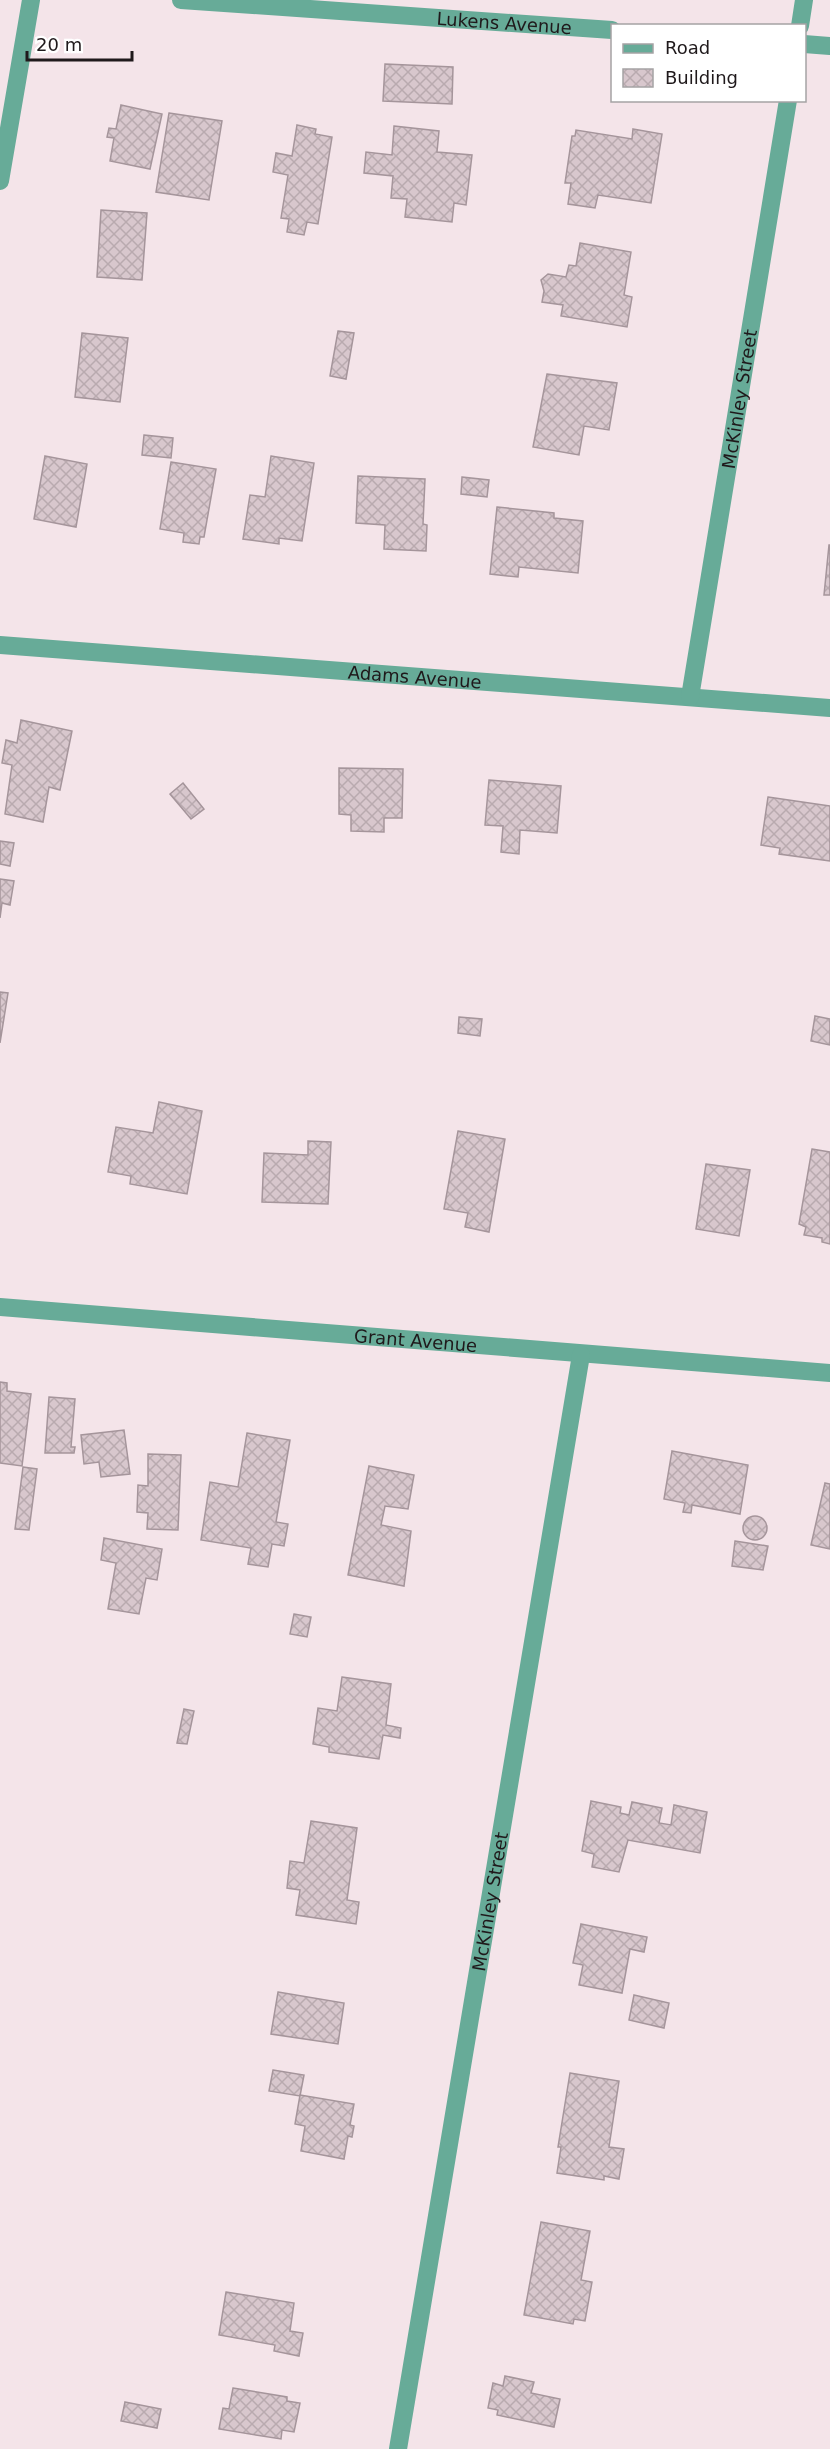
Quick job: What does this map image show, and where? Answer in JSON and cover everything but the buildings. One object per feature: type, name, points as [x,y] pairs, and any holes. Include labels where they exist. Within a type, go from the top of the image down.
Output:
[{"type":"street","points":[[0,181],[31,0]]},
{"type":"street","name":"Lukens Avenue","points":[[181,0],[611,30]]},
{"type":"street","points":[[800,24],[804,0]]},
{"type":"street","points":[[806,44],[830,46]]},
{"type":"street","name":"McKinley Street","points":[[690,697],[788,102]]},
{"type":"street","name":"Adams Avenue","points":[[0,645],[830,708]]},
{"type":"street","name":"Grant Avenue","points":[[0,1306],[283,1328],[581,1355],[830,1372]]},
{"type":"street","name":"McKinley Street","points":[[398,2449],[581,1355]]}]
